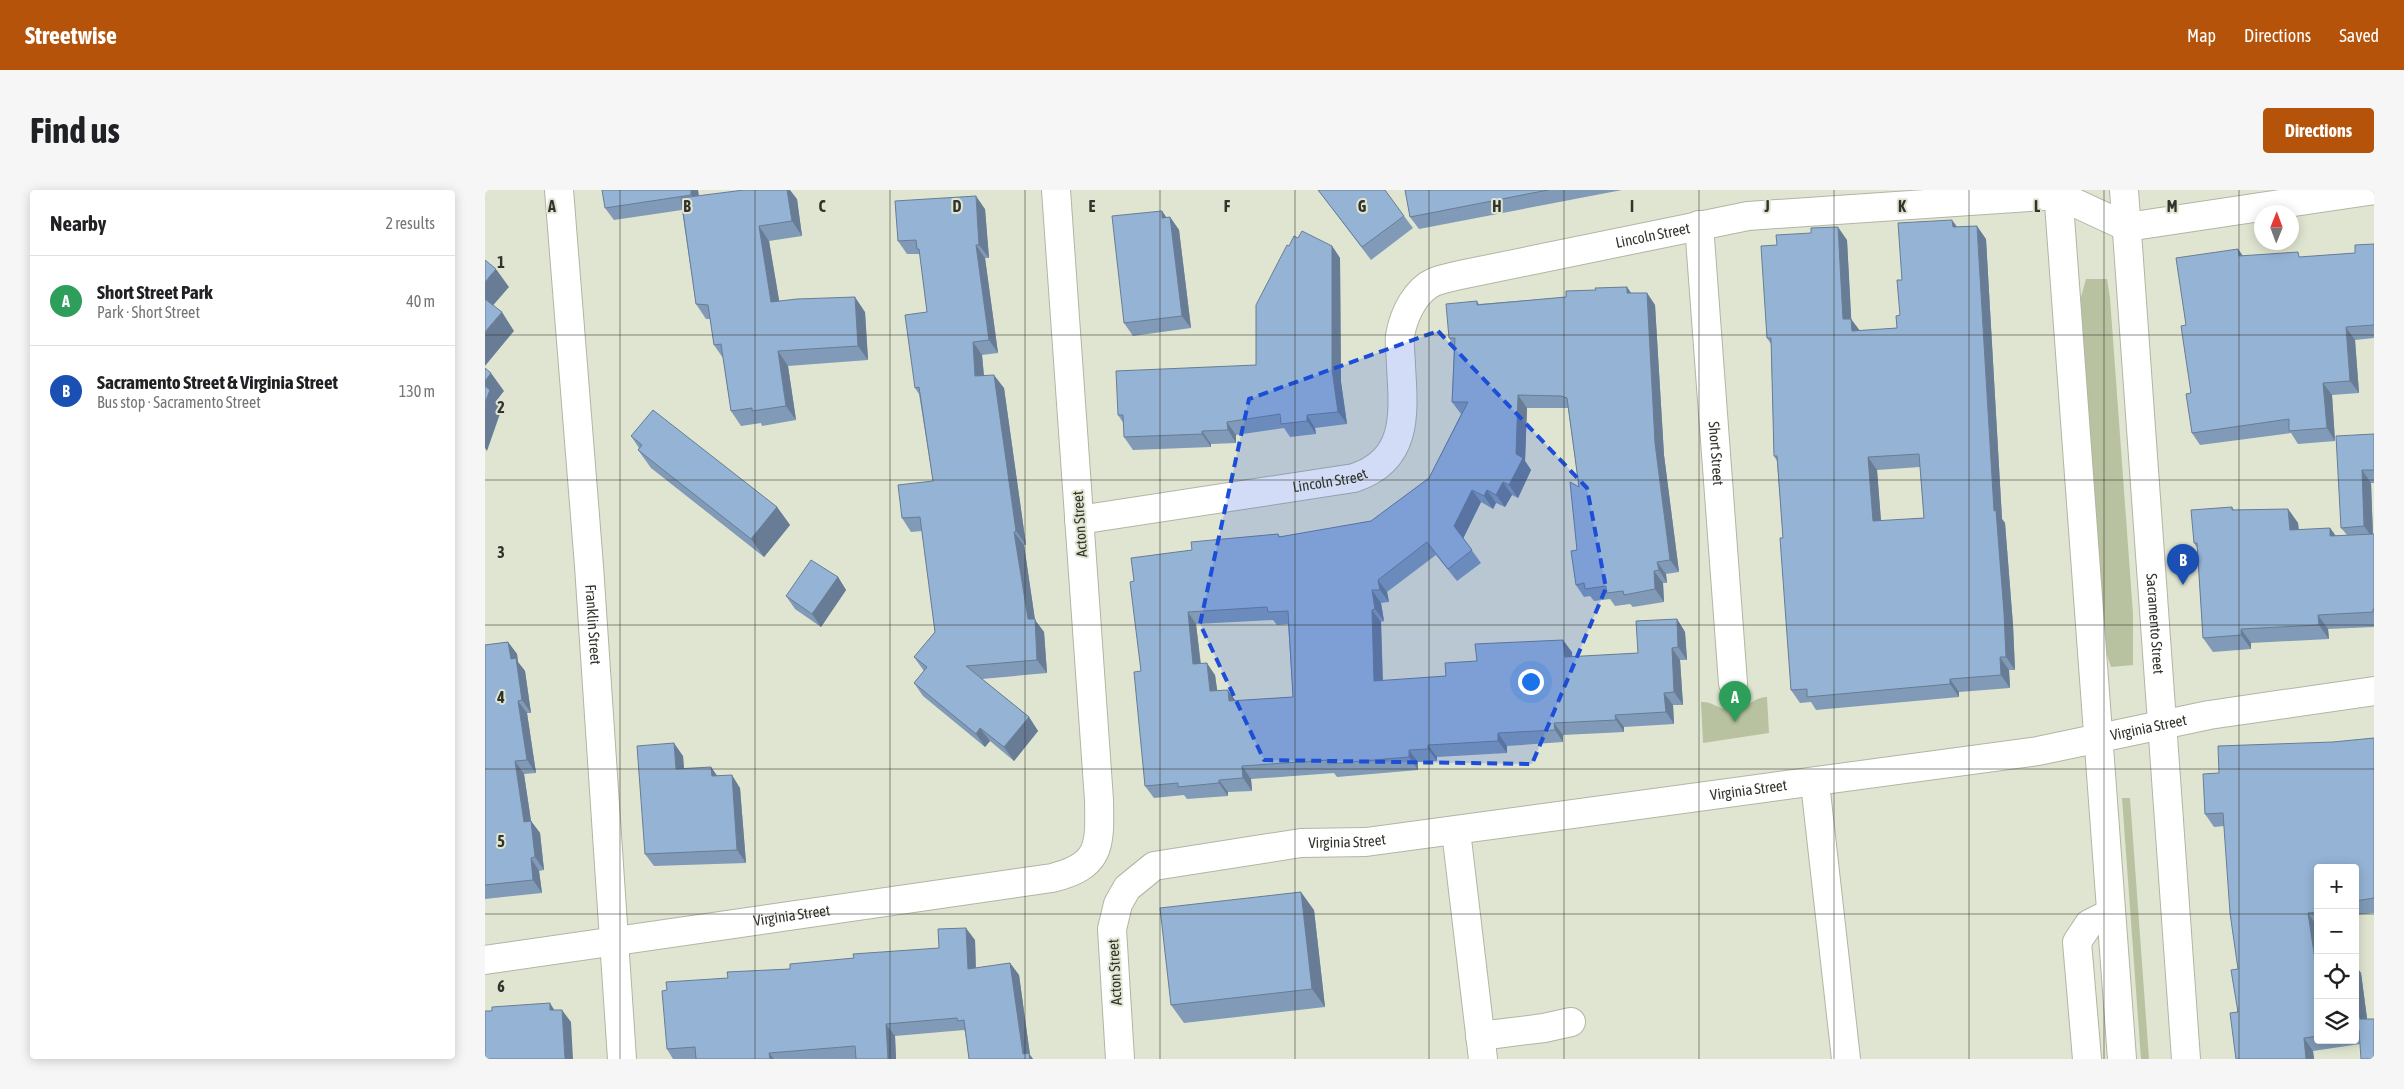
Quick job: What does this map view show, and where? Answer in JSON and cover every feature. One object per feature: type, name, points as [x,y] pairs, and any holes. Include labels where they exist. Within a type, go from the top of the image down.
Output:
[{"type":"street","name":"Franklin Street","points":[[559,190],[590,575],[622,1059]]},
{"type":"street","name":"Acton Street","points":[[1056,190],[1099,800],[1099,835],[1091,857]]},
{"type":"street","name":"Sacramento Street","points":[[2124,190],[2186,1059]]},
{"type":"street","points":[[2127,226],[2374,190]]},
{"type":"street","name":"Lincoln Street","points":[[1079,520],[1306,486],[1354,478],[1369,473],[1385,461],[1401,433],[1403,398],[1400,337],[1405,316],[1417,296],[1433,283],[1460,275],[1699,224],[1748,216],[2058,192],[2127,226]]},
{"type":"street","points":[[2058,192],[2122,1059]]},
{"type":"street","name":"Short Street","points":[[1699,224],[1733,683]]},
{"type":"street","name":"Virginia Street","points":[[1127,888],[1154,866],[1301,843],[1366,842],[1815,783],[2038,751],[2209,714],[2374,691]]},
{"type":"street","points":[[1815,783],[1846,1059]]},
{"type":"street","points":[[1457,831],[1481,1048],[1544,1028],[1571,1022]]},
{"type":"street","name":"Virginia Street","points":[[485,960],[1052,878],[1081,868],[1091,857]]},
{"type":"street","name":"Acton Street","points":[[1120,1059],[1112,929],[1116,910],[1127,888]]},
{"type":"street","points":[[2087,1059],[2077,942],[2089,924],[2111,913]]},
{"type":"highlighted area","points":[[1438,331],[1587,488],[1606,588],[1532,764],[1264,760],[1200,624],[1249,399]]},
{"type":"green space","points":[[2086,279],[2107,279],[2110,298],[2133,614],[2133,665],[2111,667],[2106,652],[2081,311],[2081,297]]},
{"type":"green space","points":[[1767,697],[1769,733],[1703,743],[1701,702],[1735,710],[1744,708],[1757,699]]},
{"type":"green space","points":[[2122,798],[2130,798],[2149,1059],[2141,1059]]},
{"type":"building","points":[[602,190],[691,190],[691,195],[605,208]]},
{"type":"building","points":[[744,190],[787,190],[792,221],[759,226],[771,302],[855,297],[858,346],[778,351],[786,406],[752,411],[752,408],[731,411],[721,344],[714,345],[708,305],[696,304],[681,198]]},
{"type":"building","points":[[1318,190],[1385,190],[1404,216],[1362,247]]},
{"type":"building","points":[[1405,190],[1548,190],[1410,217]]},
{"type":"building","points":[[976,196],[979,245],[976,245],[989,340],[973,342],[975,376],[994,375],[1016,531],[1014,532],[1028,619],[1035,619],[1037,660],[966,666],[1029,717],[1004,747],[980,728],[976,734],[914,683],[927,667],[914,657],[935,632],[920,517],[902,518],[898,485],[933,481],[919,387],[915,388],[905,315],[927,312],[919,249],[917,249],[916,240],[898,241],[895,201]]},
{"type":"building","points":[[1162,211],[1162,218],[1170,217],[1182,316],[1124,323],[1112,216]]},
{"type":"building","points":[[1952,220],[1953,227],[1977,226],[1994,511],[1996,510],[2006,657],[2000,657],[2001,675],[1950,679],[1950,684],[1807,697],[1807,689],[1791,690],[1780,538],[1783,538],[1777,456],[1774,456],[1771,338],[1767,338],[1761,246],[1777,245],[1776,235],[1811,233],[1811,228],[1838,227],[1843,319],[1851,319],[1852,331],[1897,328],[1896,316],[1900,315],[1897,280],[1902,280],[1898,223]],"holes":[[[1919,454],[1924,518],[1873,521],[1868,457]]]},
{"type":"building","points":[[1302,231],[1332,246],[1332,369],[1338,412],[1307,415],[1307,421],[1281,424],[1280,414],[1227,422],[1228,430],[1202,431],[1202,434],[1124,437],[1123,415],[1118,415],[1116,371],[1256,365],[1256,305],[1287,245],[1289,246],[1294,236],[1298,238]]},
{"type":"building","points":[[2374,244],[2374,325],[2346,327],[2350,381],[2323,383],[2327,428],[2289,431],[2289,419],[2192,433],[2186,394],[2191,393],[2181,326],[2186,325],[2176,258],[2238,249],[2239,256],[2298,252],[2299,257],[2355,253],[2355,245]]},
{"type":"building","points":[[485,260],[496,269],[485,282]]},
{"type":"building","points":[[1627,287],[1627,293],[1647,293],[1655,443],[1670,560],[1657,562],[1659,570],[1654,571],[1655,589],[1624,595],[1623,591],[1607,593],[1606,586],[1585,589],[1584,583],[1576,585],[1571,551],[1577,550],[1570,482],[1579,487],[1567,398],[1561,396],[1518,395],[1516,454],[1523,458],[1509,485],[1503,482],[1496,495],[1487,490],[1484,496],[1472,490],[1454,526],[1472,550],[1448,569],[1427,542],[1378,580],[1380,590],[1372,590],[1375,609],[1372,610],[1374,681],[1446,676],[1445,663],[1477,661],[1475,644],[1563,640],[1565,657],[1638,653],[1636,621],[1677,619],[1678,647],[1672,648],[1674,692],[1664,693],[1666,712],[1615,715],[1616,720],[1554,723],[1555,730],[1498,733],[1498,741],[1428,745],[1428,749],[1409,750],[1409,757],[1328,764],[1328,760],[1242,766],[1243,778],[1219,780],[1219,783],[1178,787],[1178,783],[1145,786],[1134,672],[1141,671],[1130,582],[1134,581],[1131,558],[1192,550],[1191,542],[1278,534],[1279,537],[1371,521],[1429,478],[1468,402],[1452,402],[1455,338],[1449,338],[1446,304],[1477,301],[1477,305],[1566,297],[1566,291],[1596,290],[1595,288]],"holes":[[[1267,607],[1268,612],[1288,611],[1293,697],[1229,701],[1228,690],[1210,691],[1207,663],[1193,664],[1188,612]]]},
{"type":"building","points":[[485,299],[502,312],[485,332]]},
{"type":"building","points":[[485,368],[491,373],[485,381]]},
{"type":"building","points":[[485,386],[490,390],[485,403]]},
{"type":"building","points":[[653,410],[777,507],[751,539],[638,450],[642,445],[631,436]]},
{"type":"building","points":[[2374,434],[2374,470],[2362,470],[2364,526],[2341,528],[2336,436]]},
{"type":"building","points":[[2232,507],[2232,510],[2288,509],[2290,530],[2330,528],[2330,536],[2374,534],[2373,612],[2318,615],[2319,625],[2241,629],[2241,635],[2203,638],[2197,543],[2194,543],[2191,510]]},
{"type":"building","points":[[811,560],[838,577],[812,614],[786,596]]},
{"type":"building","points":[[508,642],[511,659],[516,658],[522,700],[518,701],[527,760],[515,761],[524,822],[531,821],[535,857],[531,858],[533,880],[485,885],[485,645]]},
{"type":"building","points":[[2374,738],[2374,898],[2359,900],[2359,864],[2314,864],[2314,912],[2308,913],[2314,953],[2314,1037],[2304,1038],[2306,1059],[2236,1059],[2230,1013],[2238,1012],[2231,970],[2238,969],[2230,913],[2223,813],[2205,814],[2203,774],[2219,773],[2218,746],[2333,742]]},
{"type":"building","points":[[674,743],[676,769],[711,767],[712,776],[732,775],[737,850],[645,854],[637,746]]},
{"type":"building","points":[[1301,892],[1312,989],[1171,1005],[1160,908]]},
{"type":"building","points":[[966,928],[968,969],[1010,963],[1023,1054],[1029,1053],[1030,1059],[969,1059],[964,1020],[958,1021],[957,1018],[886,1024],[888,1059],[856,1059],[855,1046],[769,1053],[770,1059],[696,1059],[695,1047],[667,1049],[662,991],[667,990],[666,982],[728,978],[727,972],[790,969],[790,964],[854,958],[853,954],[939,948],[938,929]]},
{"type":"building","points":[[550,1003],[550,1010],[562,1010],[565,1059],[485,1059],[485,1011],[492,1011],[492,1007]]},
{"type":"building","points":[[2359,1013],[2360,1019],[2374,1019],[2374,1059],[2361,1059]]},
{"type":"place","name":"Sacramento Street & Virginia Street","points":[[2183,585]]},
{"type":"place","name":"Short Street Park","points":[[1735,722]]}]
